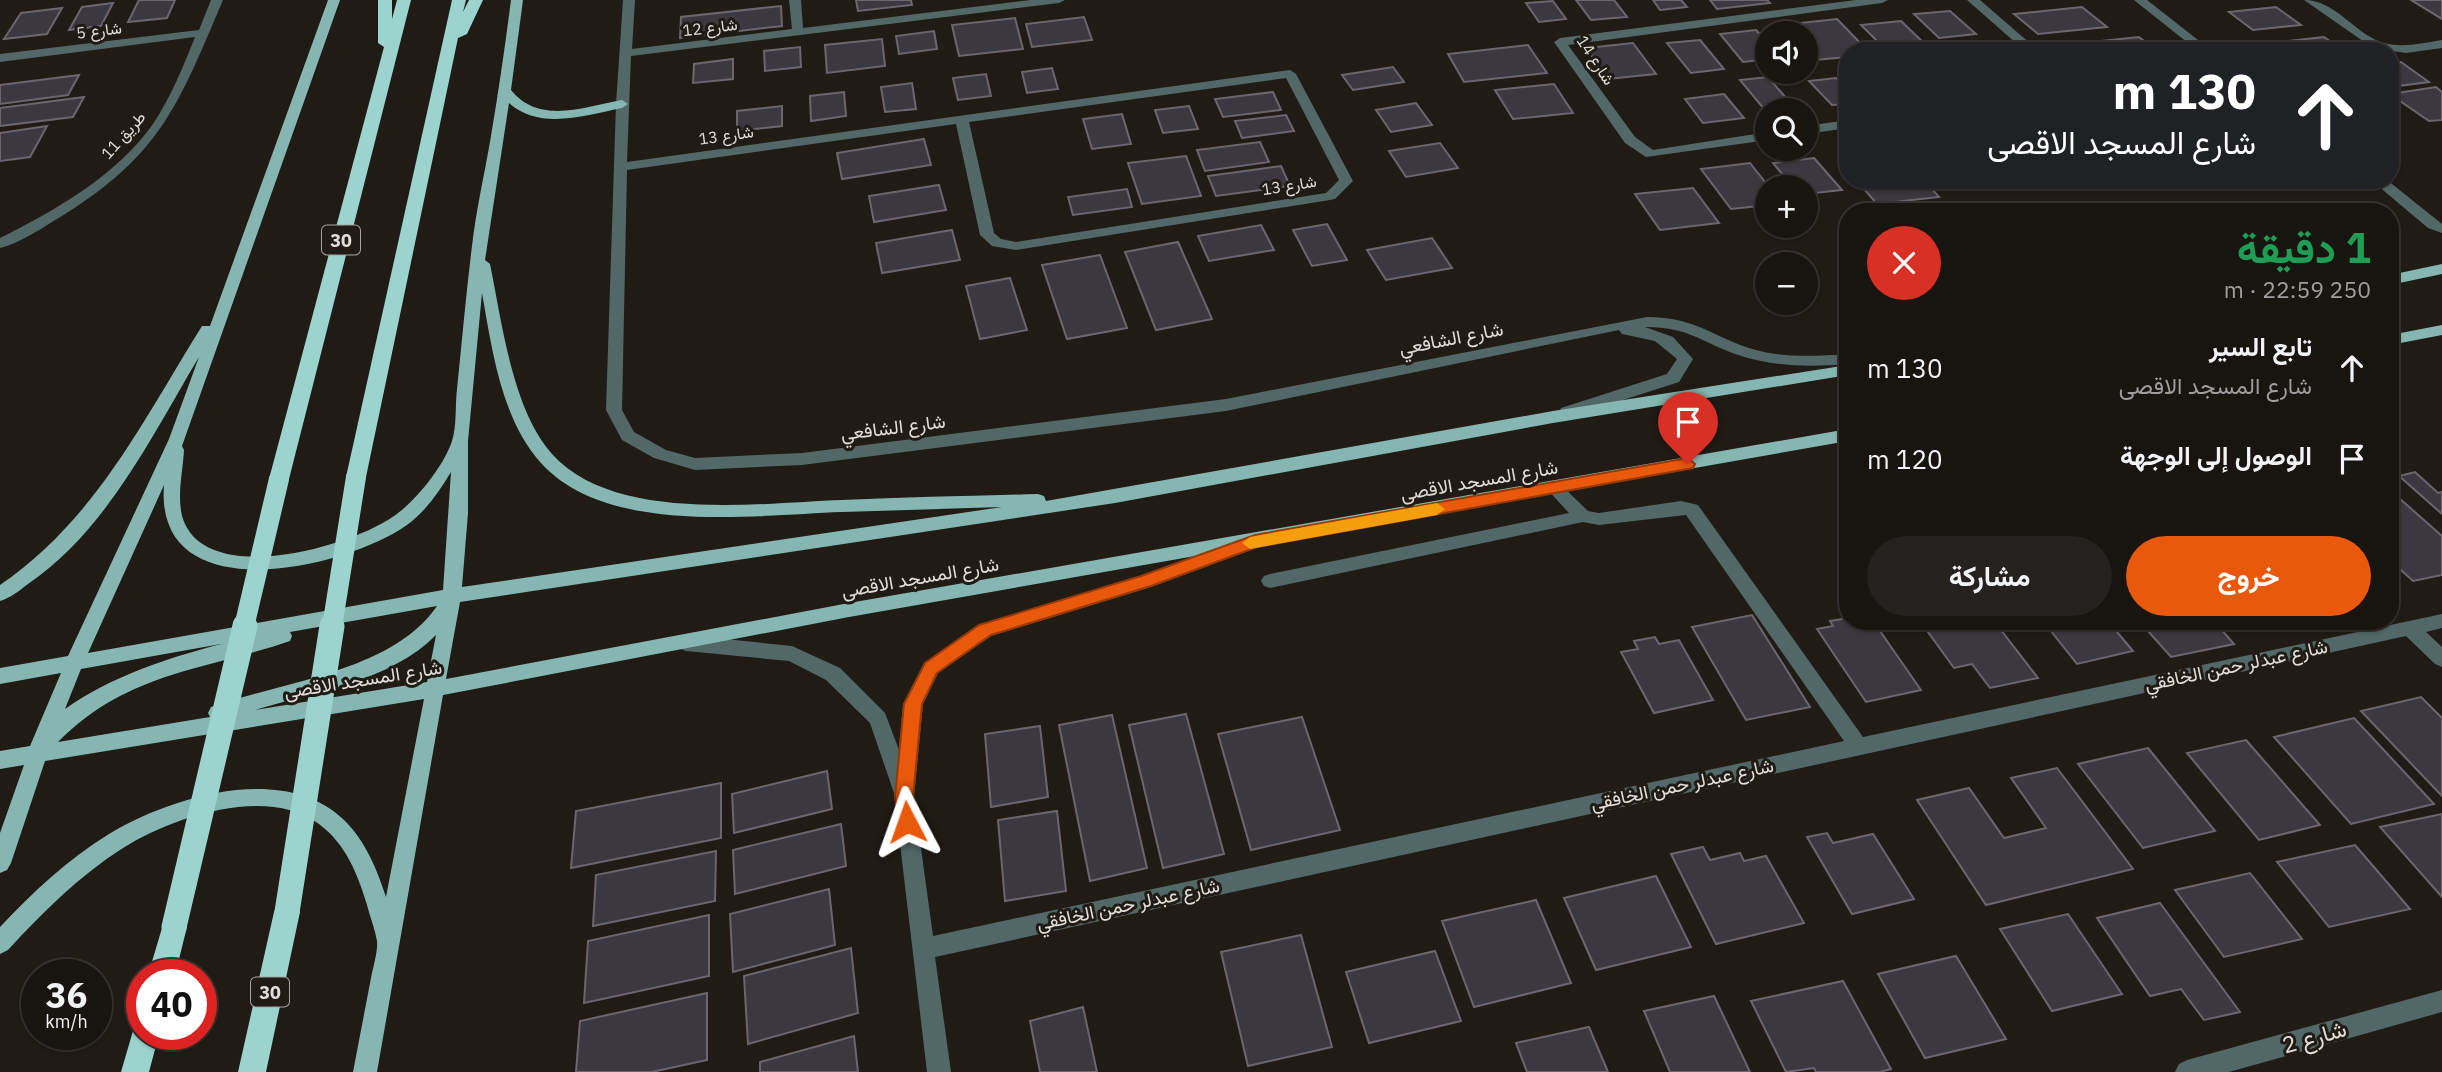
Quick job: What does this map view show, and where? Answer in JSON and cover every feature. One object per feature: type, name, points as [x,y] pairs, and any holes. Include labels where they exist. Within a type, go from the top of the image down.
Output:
[{"type":"highway","points":[[384,74],[385,0]]},
{"type":"highway","name":"30","points":[[165,959],[279,479],[404,0]]},
{"type":"highway","name":"30","points":[[252,1072],[288,912],[356,477],[459,0]]},
{"type":"highway","points":[[445,67],[476,0]]},
{"type":"highway","points":[[135,1072],[141,1050]]},
{"type":"main road","points":[[0,863],[38,752],[75,661],[177,439],[334,0]]},
{"type":"main road","points":[[365,1072],[452,596],[459,513],[460,441],[479,243],[517,0]]},
{"type":"main road","points":[[505,90],[512,102],[523,110],[540,115],[622,104]]},
{"type":"main road","points":[[479,243],[503,357],[532,437],[555,467],[590,489],[642,504],[701,510],[1115,497]]},
{"type":"main road","points":[[2399,278],[2441,268]]},
{"type":"main road","points":[[0,594],[56,552],[99,505],[225,300]]},
{"type":"main road","points":[[2399,338],[2442,330]]},
{"type":"main road","points":[[0,676],[452,596],[1115,497],[1553,417],[1839,371]]},
{"type":"main road","name":"شارع المسجد الاقصى","points":[[0,760],[436,688],[686,643],[849,610],[1839,437]]},
{"type":"main road","points":[[177,439],[174,507],[176,522],[183,537],[209,554],[232,561],[261,563],[313,557],[344,548],[392,526],[431,491],[460,441]]},
{"type":"main road","points":[[132,739],[360,670],[390,658],[430,629],[452,596]]},
{"type":"main road","points":[[38,752],[68,717],[117,686],[156,672],[368,612]]},
{"type":"main road","points":[[0,943],[47,892],[114,841],[177,812],[245,798],[282,799],[300,804],[317,811],[341,831],[367,872],[389,944]]},
{"type":"street","name":"طريق 11","points":[[0,244],[71,205],[120,168],[150,136],[171,104],[217,0]]},
{"type":"street","name":"شارع الشافعي","points":[[629,0],[622,104],[614,410],[628,436],[660,454],[695,464],[802,459],[1101,423],[1226,405],[1599,330],[1634,320],[1665,321],[1695,329],[1740,351],[1773,358],[1813,362],[1839,360]]},
{"type":"street","points":[[795,0],[797,32]]},
{"type":"street","name":"شارع 12","points":[[626,53],[1059,0]]},
{"type":"street","name":"شارع 14","points":[[1755,138],[1651,154],[1630,140],[1560,42],[1882,0]]},
{"type":"street","points":[[1973,0],[2022,42]]},
{"type":"street","points":[[2140,0],[2194,42]]},
{"type":"street","points":[[2310,0],[2373,42]]},
{"type":"street","name":"شارع 5","points":[[0,58],[202,33]]},
{"type":"street","points":[[2399,48],[2442,44]]},
{"type":"street","name":"شارع 13","points":[[621,167],[1290,74],[1346,181],[1330,196],[1016,246],[997,243],[987,235],[962,120]]},
{"type":"street","points":[[1818,128],[1839,125]]},
{"type":"street","points":[[2389,189],[2437,227],[2442,241]]},
{"type":"street","name":"شارع الشافعي","points":[[1553,417],[1673,378],[1685,359],[1674,343],[1643,330],[1599,330]]},
{"type":"street","points":[[1554,488],[1583,516]]},
{"type":"street","points":[[1270,581],[1583,516],[1599,519],[1681,507],[1692,510],[1858,746]]},
{"type":"street","points":[[904,797],[913,704],[931,668],[985,629],[1145,582],[1255,541]]},
{"type":"street","name":"شارع عبدلر حمن الخافقي","points":[[922,949],[2442,621]]},
{"type":"street","points":[[2410,628],[2442,659]]},
{"type":"street","points":[[686,643],[792,654],[833,674],[878,719],[904,797],[939,1072]]},
{"type":"street","name":"شارع 2","points":[[2187,1072],[2442,1000]]},
{"type":"building","points":[[139,0],[175,0],[167,18],[128,22]]},
{"type":"building","points":[[856,0],[911,0],[912,5],[858,11]]},
{"type":"building","points":[[1576,0],[1614,0],[1627,17],[1591,20]]},
{"type":"building","points":[[1653,0],[1681,0],[1687,7],[1660,10]]},
{"type":"building","points":[[1710,0],[1767,0],[1770,3],[1717,9]]},
{"type":"building","points":[[2411,0],[2442,0],[2442,19]]},
{"type":"building","points":[[1553,1],[1566,19],[1539,22],[1526,3]]},
{"type":"building","points":[[113,3],[101,26],[69,30],[82,7]]},
{"type":"building","points":[[781,6],[782,26],[680,38],[681,17]]},
{"type":"building","points":[[2082,7],[2107,27],[2038,34],[2014,14]]},
{"type":"building","points":[[2276,7],[2301,25],[2253,30],[2229,12]]},
{"type":"building","points":[[62,8],[47,34],[4,39],[21,13]]},
{"type":"building","points":[[1950,11],[1976,34],[1939,38],[1914,14]]},
{"type":"building","points":[[1084,17],[1092,40],[1032,47],[1026,24]]},
{"type":"building","points":[[1015,18],[1023,49],[959,56],[952,25]]},
{"type":"building","points":[[1837,19],[1859,42],[1839,42],[1839,58],[1818,60],[1818,21]]},
{"type":"building","points":[[1901,21],[1923,42],[1878,42],[1861,25]]},
{"type":"building","points":[[1755,30],[1755,61],[1743,62],[1720,34]]},
{"type":"building","points":[[934,31],[937,49],[899,54],[896,36]]},
{"type":"building","points":[[2139,37],[2145,42],[2091,42]]},
{"type":"building","points":[[2324,37],[2331,42],[2280,42]]},
{"type":"building","points":[[882,39],[885,66],[827,73],[825,45]]},
{"type":"building","points":[[1700,40],[1724,69],[1691,73],[1667,43]]},
{"type":"building","points":[[1633,43],[1656,74],[1608,79],[1586,48]]},
{"type":"building","points":[[1528,45],[1547,73],[1464,82],[1448,54]]},
{"type":"building","points":[[800,47],[801,67],[765,71],[764,51]]},
{"type":"building","points":[[733,59],[733,79],[693,83],[694,64]]},
{"type":"building","points":[[2401,62],[2429,82],[2399,86]]},
{"type":"building","points":[[1393,67],[1404,82],[1353,90],[1342,75]]},
{"type":"building","points":[[1052,68],[1058,89],[1027,93],[1022,72]]},
{"type":"building","points":[[986,74],[991,96],[958,100],[953,78]]},
{"type":"building","points":[[79,75],[68,95],[0,104],[0,85]]},
{"type":"building","points":[[1755,78],[1755,84],[1774,84],[1786,98],[1755,98],[1740,80]]},
{"type":"building","points":[[1836,78],[1839,81],[1839,105],[1832,105],[1812,84],[1818,84],[1818,80]]},
{"type":"building","points":[[912,83],[916,109],[885,112],[881,87]]},
{"type":"building","points":[[1554,84],[1573,113],[1513,119],[1495,90]]},
{"type":"building","points":[[2436,87],[2442,92],[2442,120],[2429,121],[2399,100],[2399,93]]},
{"type":"building","points":[[844,92],[846,116],[811,121],[810,96]]},
{"type":"building","points":[[1273,92],[1281,110],[1223,117],[1215,99]]},
{"type":"building","points":[[1724,94],[1744,118],[1703,123],[1685,99]]},
{"type":"building","points":[[84,97],[73,117],[0,126],[0,108]]},
{"type":"building","points":[[1416,103],[1432,125],[1391,132],[1376,110]]},
{"type":"building","points":[[782,106],[782,126],[737,131],[737,111]]},
{"type":"building","points":[[1189,106],[1198,129],[1163,133],[1155,110]]},
{"type":"building","points":[[1122,114],[1131,144],[1092,149],[1083,119]]},
{"type":"building","points":[[1286,115],[1294,131],[1242,138],[1235,121]]},
{"type":"building","points":[[47,126],[30,157],[0,161],[0,133]]},
{"type":"building","points":[[924,139],[931,165],[842,179],[837,153]]},
{"type":"building","points":[[1260,142],[1269,162],[1205,171],[1197,150]]},
{"type":"building","points":[[1440,143],[1458,168],[1406,177],[1389,151]]},
{"type":"building","points":[[1186,156],[1201,196],[1142,204],[1128,163]]},
{"type":"building","points":[[1817,161],[1842,190],[1818,193],[1818,175],[1783,175],[1773,163]]},
{"type":"building","points":[[1750,163],[1760,175],[1755,175],[1755,206],[1731,209],[1701,169]]},
{"type":"building","points":[[1281,166],[1290,186],[1216,196],[1208,176]]},
{"type":"building","points":[[939,185],[946,210],[874,222],[869,196]]},
{"type":"building","points":[[1693,188],[1719,223],[1660,230],[1635,194]]},
{"type":"building","points":[[1127,189],[1132,207],[1073,215],[1068,197]]},
{"type":"building","points":[[1864,189],[1932,189],[1939,197],[1886,203],[1876,203]]},
{"type":"building","points":[[1327,224],[1347,260],[1312,266],[1293,230]]},
{"type":"building","points":[[1261,225],[1274,250],[1209,261],[1198,236]]},
{"type":"building","points":[[952,230],[960,260],[882,273],[876,243]]},
{"type":"building","points":[[1432,238],[1452,268],[1386,280],[1367,250]]},
{"type":"building","points":[[1178,242],[1212,319],[1156,330],[1125,252]]},
{"type":"building","points":[[1100,255],[1127,328],[1067,339],[1042,265]]},
{"type":"building","points":[[1010,278],[1027,330],[980,339],[966,286]]},
{"type":"building","points":[[2415,472],[2438,493],[2442,492],[2442,514],[2399,476]]},
{"type":"building","points":[[2399,498],[2442,536],[2442,575],[2413,581],[2399,568]]},
{"type":"building","points":[[1752,615],[1810,707],[1746,720],[1692,627]]},
{"type":"building","points":[[1839,620],[1839,630],[1879,630],[1921,690],[1866,702],[1817,629],[1833,626],[1830,621]]},
{"type":"building","points":[[1927,630],[2001,630],[2038,678],[1990,688],[1972,664],[1954,668]]},
{"type":"building","points":[[2050,630],[2116,630],[2133,651],[2077,664]]},
{"type":"building","points":[[2147,630],[2222,630],[2234,644],[2171,657]]},
{"type":"building","points":[[1655,637],[1659,644],[1679,640],[1713,700],[1654,713],[1621,652],[1638,649],[1634,641]]},
{"type":"building","points":[[2421,697],[2442,718],[2442,796],[2361,711]]},
{"type":"building","points":[[1186,714],[1224,854],[1163,868],[1129,725]]},
{"type":"building","points":[[1112,715],[1147,868],[1090,881],[1059,725]]},
{"type":"building","points":[[1302,717],[1340,830],[1251,850],[1218,734]]},
{"type":"building","points":[[2354,718],[2434,804],[2351,824],[2274,737]]},
{"type":"building","points":[[1040,726],[1048,797],[991,807],[985,734]]},
{"type":"building","points":[[2246,740],[2320,825],[2259,840],[2187,753]]},
{"type":"building","points":[[2148,748],[2215,831],[2143,848],[2078,764]]},
{"type":"building","points":[[2057,768],[2133,869],[1986,905],[1917,800],[1969,788],[2004,838],[2046,828],[2011,778]]},
{"type":"building","points":[[827,771],[832,809],[734,833],[732,794]]},
{"type":"building","points":[[721,783],[721,838],[571,868],[576,811]]},
{"type":"building","points":[[1057,811],[1066,891],[1005,901],[998,820]]},
{"type":"building","points":[[2442,814],[2442,897],[2380,827]]},
{"type":"building","points":[[841,824],[846,866],[735,894],[733,850]]},
{"type":"building","points":[[1827,833],[1833,843],[1873,834],[1914,899],[1852,914],[1807,837]]},
{"type":"building","points":[[2355,845],[2410,909],[2329,927],[2277,862]]},
{"type":"building","points":[[1703,847],[1710,860],[1740,853],[1744,861],[1766,856],[1804,923],[1716,944],[1671,854]]},
{"type":"building","points":[[716,851],[715,901],[593,926],[596,875]]},
{"type":"building","points":[[2250,873],[2302,939],[2224,957],[2175,890]]},
{"type":"building","points":[[1656,876],[1691,947],[1596,970],[1564,898]]},
{"type":"building","points":[[829,889],[835,945],[733,972],[730,914]]},
{"type":"building","points":[[1536,900],[1571,983],[1474,1007],[1442,921]]},
{"type":"building","points":[[2160,903],[2240,1012],[2204,1020],[2181,989],[2150,996],[2097,918]]},
{"type":"building","points":[[2068,914],[2122,994],[2052,1011],[2000,929]]},
{"type":"building","points":[[709,915],[709,976],[584,1003],[588,941]]},
{"type":"building","points":[[1301,935],[1332,1047],[1248,1066],[1221,952]]},
{"type":"building","points":[[851,948],[858,1013],[748,1044],[744,976]]},
{"type":"building","points":[[1435,951],[1461,1021],[1369,1043],[1346,972]]},
{"type":"building","points":[[1956,956],[2006,1039],[1925,1058],[1878,974]]},
{"type":"building","points":[[1843,981],[1891,1069],[1880,1072],[1816,1072],[1814,1068],[1786,1072],[1751,1001]]},
{"type":"building","points":[[707,993],[707,1060],[652,1072],[576,1072],[580,1021]]},
{"type":"building","points":[[1714,996],[1750,1072],[1670,1072],[1644,1011]]},
{"type":"building","points":[[1083,1007],[1097,1072],[1040,1072],[1030,1021]]},
{"type":"building","points":[[1589,1027],[1608,1072],[1527,1072],[1516,1043]]},
{"type":"building","points":[[854,1036],[858,1072],[760,1072],[760,1062]]},
{"type":"slow traffic","points":[[1250,543],[1437,509]]},
{"type":"route","points":[[907,822],[904,797],[913,704],[931,668],[985,629],[1145,582],[1255,541],[1688,464]]}]
